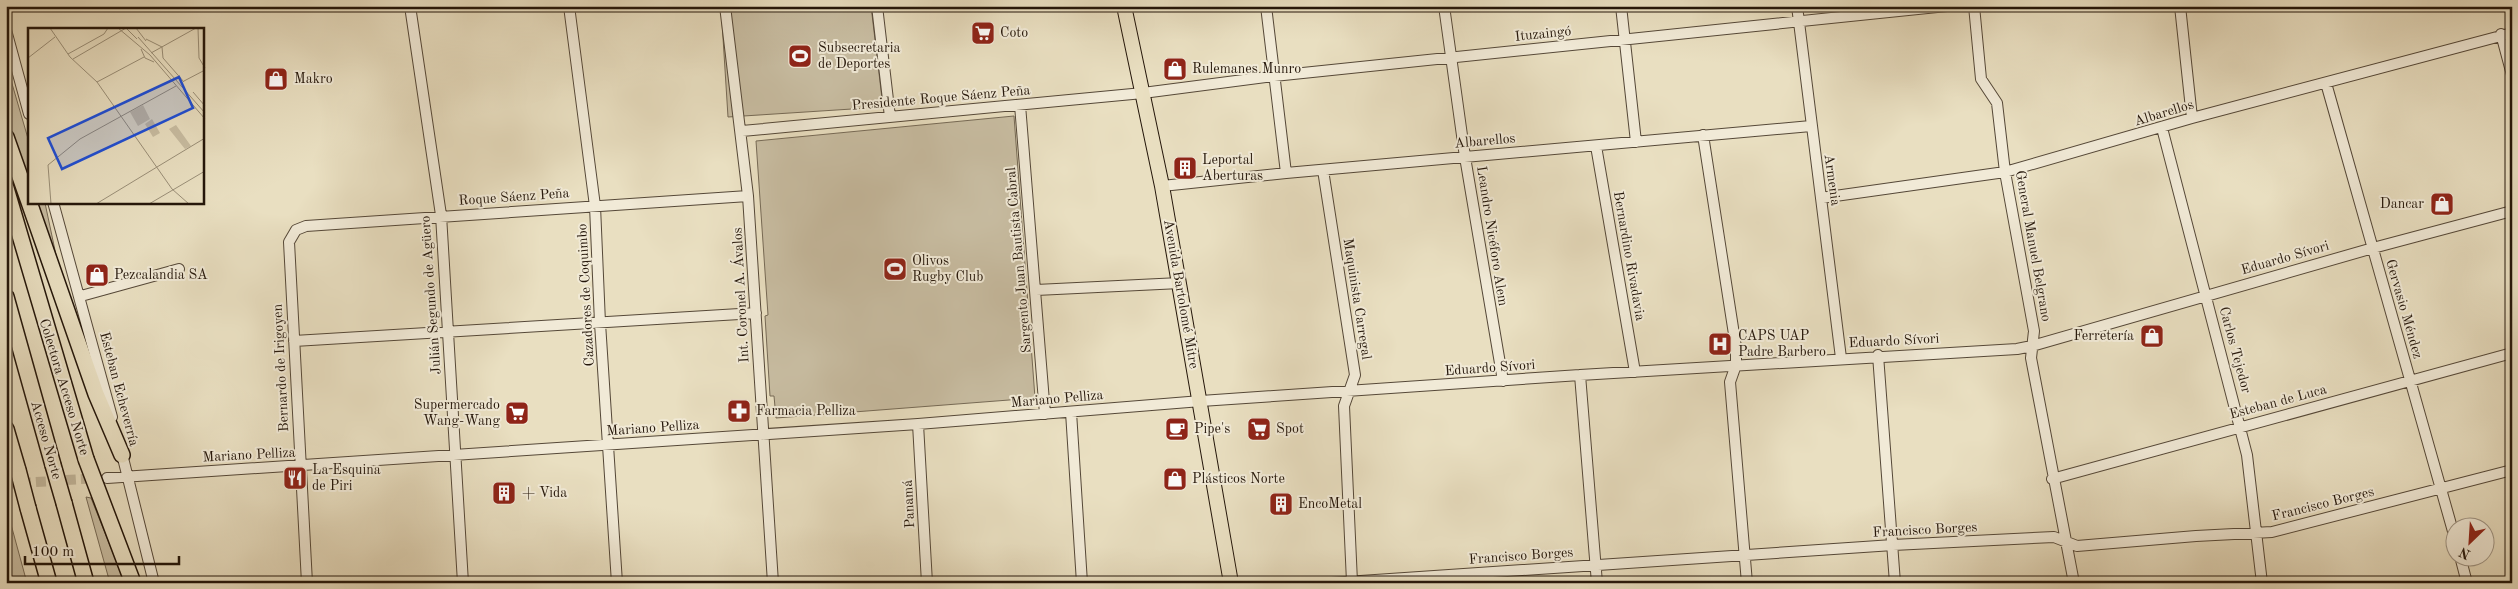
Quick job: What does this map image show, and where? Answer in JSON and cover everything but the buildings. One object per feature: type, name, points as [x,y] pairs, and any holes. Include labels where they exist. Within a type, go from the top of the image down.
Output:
[{"type":"highway","points":[[6,137],[28,199]]},
{"type":"highway","name":"Colectora Acceso Norte","points":[[6,188],[86,458],[133,583]]},
{"type":"highway","points":[[30,204],[96,394],[122,456]]},
{"type":"highway","name":"Acceso Norte","points":[[6,297],[86,583]]},
{"type":"highway","points":[[6,429],[49,583]]},
{"type":"main road","name":"Avenida Bartolomé Mitre","points":[[1124,6],[1143,92],[1180,283],[1231,583]]},
{"type":"street","name":"Julián Segundo de Agüero","points":[[410,6],[441,215],[463,583]]},
{"type":"street","name":"Cazadores de Coquimbo","points":[[569,6],[595,206],[600,323],[617,583]]},
{"type":"street","name":"Int. Coronel A. Ávalos","points":[[725,6],[742,131],[748,196],[773,583]]},
{"type":"street","points":[[877,6],[890,117]]},
{"type":"street","points":[[1266,6],[1286,173]]},
{"type":"street","name":"Leandro Nicéforo Alem","points":[[1444,6],[1465,157],[1503,381]]},
{"type":"street","points":[[1621,6],[1636,142]]},
{"type":"street","name":"Armenia","points":[[1797,6],[1841,358]]},
{"type":"street","name":"Ituzaingó","points":[[1143,92],[1274,76],[1799,23],[1947,6]]},
{"type":"street","name":"General Manuel Belgrano","points":[[1974,6],[1981,79],[1997,102],[2005,172],[2034,331],[2030,358],[2064,541],[2074,583]]},
{"type":"street","points":[[2180,6],[2192,118]]},
{"type":"street","points":[[6,30],[28,110]]},
{"type":"street","points":[[2506,34],[2512,75]]},
{"type":"street","name":"Albarellos","points":[[1821,198],[2005,172],[2192,118],[2506,34]]},
{"type":"street","name":"Gervasio Méndez","points":[[2326,83],[2449,516]]},
{"type":"street","name":"Presidente Roque Sáenz Peña","points":[[742,131],[1143,92]]},
{"type":"street","name":"Sargento Juan Bautista Cabral","points":[[1020,105],[1045,414]]},
{"type":"street","name":"Albarellos","points":[[1162,186],[1286,173],[1811,126]]},
{"type":"street","name":"Carlos Tejedor","points":[[2162,128],[2241,426],[2247,455],[2262,583]]},
{"type":"street","points":[[1703,135],[1736,347],[1736,365],[1730,382],[1747,583]]},
{"type":"street","name":"Bernardino Rivadavia","points":[[1596,146],[1635,372]]},
{"type":"street","name":"Maquinista Carregal","points":[[1322,170],[1356,375],[1344,406],[1352,582]]},
{"type":"street","name":"Roque Sáenz Peña","points":[[289,242],[296,230],[306,226],[441,215],[748,196]]},
{"type":"street","name":"Esteban Echeverría","points":[[54,204],[128,476],[154,583]]},
{"type":"street","name":"Eduardo Sívori","points":[[1201,401],[2032,346],[2372,248],[2512,211]]},
{"type":"street","name":"Bernardo de Irigoyen","points":[[289,242],[299,466],[307,583]]},
{"type":"street","points":[[80,296],[179,269]]},
{"type":"street","points":[[1036,290],[1180,283]]},
{"type":"street","points":[[294,341],[756,313]]},
{"type":"street","name":"Esteban de Luca","points":[[2052,479],[2512,353]]},
{"type":"street","points":[[1878,355],[1895,583]]},
{"type":"street","points":[[1580,375],[1597,583]]},
{"type":"street","name":"Mariano Pelliza","points":[[107,478],[763,435],[1201,401]]},
{"type":"street","points":[[1071,412],[1082,583]]},
{"type":"street","name":"Panamá","points":[[918,424],[927,583]]},
{"type":"street","name":"Francisco Borges","points":[[1331,583],[1893,545],[2054,537],[2077,546],[2272,532],[2512,470]]},
{"type":"street","points":[[2463,566],[2467,583]]},
{"type":"shaded area","name":"Subsecretaria de Deportes","points":[[721,6],[871,6],[883,107],[728,117]]},
{"type":"shaded area","points":[[6,63],[28,139],[28,180],[6,114]]},
{"type":"shaded area","name":"Olivos Rugby Club","points":[[1014,116],[1035,398],[776,418],[774,396],[770,396],[765,316],[768,315],[756,141]]},
{"type":"shaded area","points":[[35,204],[45,204],[56,255],[88,349]]},
{"type":"shaded area","points":[[86,497],[91,498],[125,583],[110,583]]},
{"type":"shaded area","points":[[6,506],[27,583],[11,583],[6,557]]},
{"type":"tunnel","points":[[6,484],[98,478]]},
{"type":"place","name":"Coto","points":[[983,33]]},
{"type":"place","name":"Subsecretaria de Deportes","points":[[800,56]]},
{"type":"place","name":"Rulemanes Munro","points":[[1175,69]]},
{"type":"place","name":"Makro","points":[[276,79]]},
{"type":"place","name":"Leportal Aberturas","points":[[1185,168]]},
{"type":"place","name":"Dancar","points":[[2442,204]]},
{"type":"place","name":"Olivos Rugby Club","points":[[895,269]]},
{"type":"place","name":"Pezcalandia SA","points":[[97,275]]},
{"type":"place","name":"Ferretería","points":[[2152,336]]},
{"type":"place","name":"CAPS UAP Padre Barbero","points":[[1720,344]]},
{"type":"place","name":"Farmacia Pelliza","points":[[739,411]]},
{"type":"place","name":"Supermercado Wang-Wang","points":[[517,413]]},
{"type":"place","name":"Pipe's","points":[[1177,429]]},
{"type":"place","name":"Spot","points":[[1259,429]]},
{"type":"place","name":"La Esquina de Piri","points":[[295,478]]},
{"type":"place","name":"Plásticos Norte","points":[[1175,479]]},
{"type":"place","name":"+ Vida","points":[[504,493]]},
{"type":"place","name":"EncoMetal","points":[[1281,504]]}]
